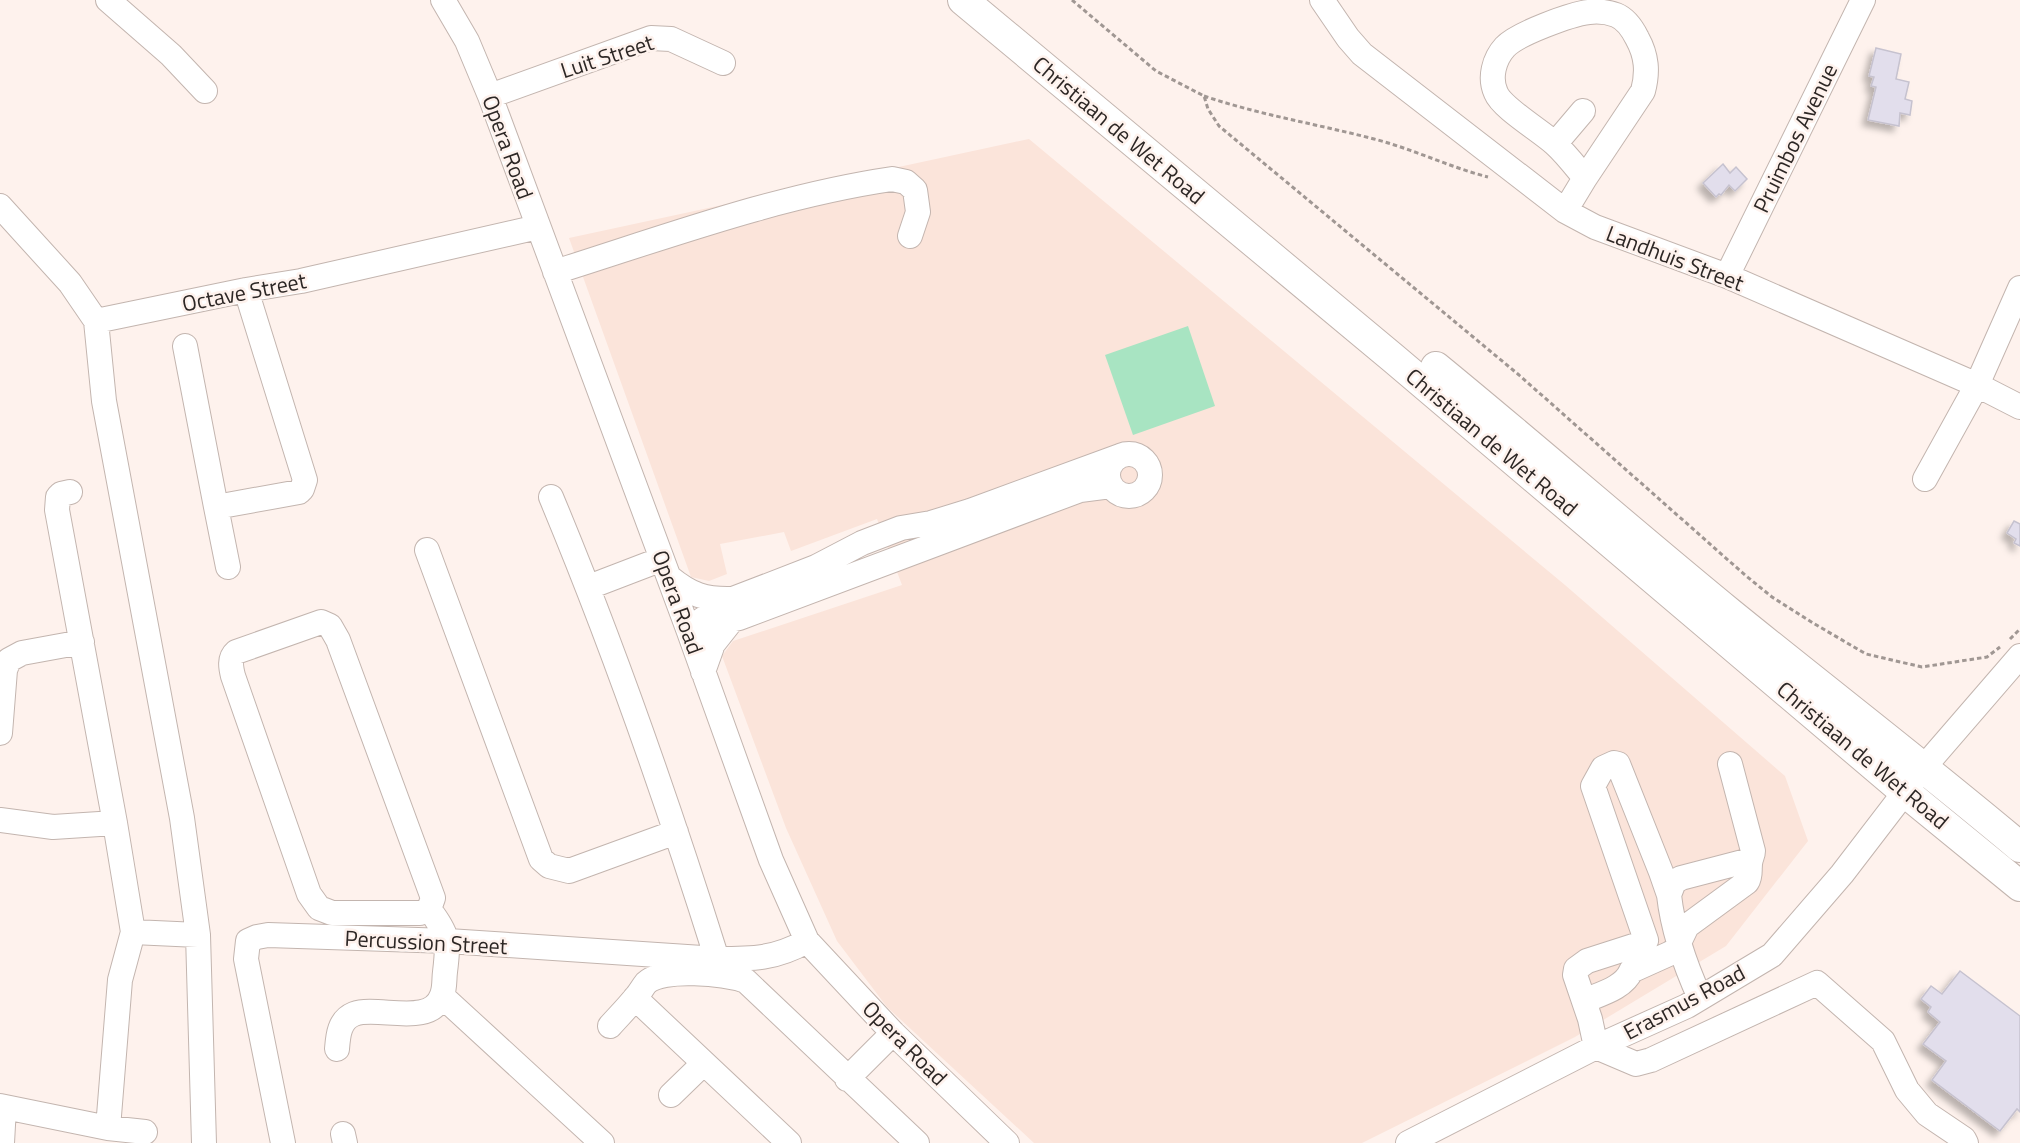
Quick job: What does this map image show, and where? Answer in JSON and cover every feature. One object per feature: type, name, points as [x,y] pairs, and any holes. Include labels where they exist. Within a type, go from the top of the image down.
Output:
[{"type":"main road","name":"Christiaan de Wet Road","points":[[963,0],[1411,373],[1905,792],[2020,886]]},
{"type":"main road","name":"Christiaan de Wet Road","points":[[993,0],[1731,613],[2020,847]]},
{"type":"street","points":[[108,0],[171,55],[205,91]]},
{"type":"street","name":"Opera Road","points":[[443,0],[467,41],[490,96],[666,568],[771,860],[807,940],[893,1033],[1007,1143]]},
{"type":"street","name":"Landhuis Street","points":[[1322,0],[1362,54],[1565,212],[1595,227],[1727,276],[2020,406]]},
{"type":"street","name":"Pruimbos Avenue","points":[[1727,276],[1863,0]]},
{"type":"street","points":[[1565,212],[1643,91],[1647,77],[1642,47],[1632,28],[1618,15],[1605,12],[1591,12],[1543,26],[1506,46],[1494,65],[1492,79],[1500,100],[1555,144],[1585,178]]},
{"type":"street","name":"Luit Street","points":[[490,96],[651,38],[671,39],[723,63]]},
{"type":"street","points":[[1555,144],[1583,111]]},
{"type":"street","points":[[555,272],[749,211],[824,192],[892,179],[906,182],[915,190],[918,212],[910,236]]},
{"type":"street","points":[[0,206],[70,283],[96,321],[104,401],[172,761],[198,935],[204,1143]]},
{"type":"street","name":"Octave Street","points":[[96,321],[301,281],[538,227]]},
{"type":"street","points":[[1925,479],[1977,385],[2020,288]]},
{"type":"street","points":[[216,507],[298,492],[305,480],[246,290]]},
{"type":"street","points":[[185,346],[228,567]]},
{"type":"street","points":[[688,629],[733,609],[862,543],[901,528],[931,523],[970,511],[1120,456],[1134,455],[1146,462],[1150,475],[1148,482],[1140,492],[1134,495],[1121,494],[1111,486],[1108,472],[1114,460],[1120,456]]},
{"type":"street","points":[[703,672],[713,644],[733,609],[1080,490],[1111,486]]},
{"type":"street","points":[[70,492],[61,494],[56,502],[133,932],[120,980],[115,1134]]},
{"type":"street","points":[[551,497],[589,587],[676,832],[717,959]]},
{"type":"street","points":[[427,550],[541,859],[549,867],[569,872],[676,832]]},
{"type":"street","points":[[589,587],[625,573],[666,568],[684,589],[733,609]]},
{"type":"street","points":[[439,924],[420,913],[332,913],[319,908],[309,894],[233,676],[232,655],[321,622],[334,631],[432,898],[439,924],[442,996],[590,1139]]},
{"type":"street","points":[[0,734],[5,670],[9,660],[22,653],[82,642]]},
{"type":"street","name":"Erasmus Road","points":[[1408,1143],[1596,1047],[1687,1006],[1772,955],[1842,874],[1924,767],[2020,656]]},
{"type":"street","points":[[1671,950],[1672,916],[1669,895],[1621,770],[1618,764],[1608,764],[1598,775],[1593,786],[1645,936],[1652,943],[1671,950],[1687,970],[1700,998]]},
{"type":"street","points":[[1584,1001],[1615,988],[1628,977],[1627,960],[1642,943],[1664,906],[1674,882],[1681,878],[1750,860],[1754,855],[1730,764]]},
{"type":"street","points":[[0,820],[53,827],[115,823]]},
{"type":"street","points":[[1750,860],[1751,872],[1747,882],[1686,926],[1671,950],[1627,960],[1587,961],[1576,969],[1575,975],[1596,1047],[1636,1064],[1651,1060],[1817,983],[1883,1041],[1907,1090],[1927,1114],[1964,1139],[1966,1143]]},
{"type":"street","name":"Percussion Street","points":[[283,1143],[246,959],[248,941],[257,937],[439,924],[717,959],[756,959],[774,956],[807,940]]},
{"type":"street","points":[[133,932],[198,935]]},
{"type":"street","points":[[610,1026],[647,982],[655,978],[670,975],[714,974],[746,981],[917,1143]]},
{"type":"street","points":[[337,1049],[342,1024],[352,1014],[374,1011],[411,1014],[427,1010],[442,996]]},
{"type":"street","points":[[635,998],[704,1064],[772,1138]]},
{"type":"street","points":[[847,1079],[893,1033]]},
{"type":"street","points":[[671,1095],[704,1064]]},
{"type":"street","points":[[2,1143],[2,1106],[115,1134],[145,1132]]},
{"type":"path","points":[[1072,0],[1156,71],[1204,96],[1240,108],[1377,140],[1455,168],[1498,180]]},
{"type":"path","points":[[1204,96],[1208,109],[1219,126],[1519,375],[1772,597],[1813,624],[1866,654],[1922,667],[1986,657],[2020,629]]},
{"type":"shaded area","points":[[1029,139],[1565,585],[1785,776],[1808,841],[1726,946],[1575,1037],[1362,1143],[1034,1143],[887,1007],[837,941],[786,828],[722,656],[733,641],[902,585],[877,519],[791,551],[784,532],[720,544],[727,574],[709,581],[691,577],[569,238]]},
{"type":"green space","points":[[1188,326],[1215,406],[1133,435],[1105,355]]},
{"type":"building","points":[[1876,48],[1901,54],[1896,79],[1909,82],[1905,99],[1912,101],[1910,115],[1900,113],[1899,126],[1868,120],[1876,87],[1871,86],[1874,77],[1869,76]]},
{"type":"building","points":[[1723,164],[1730,173],[1736,167],[1747,179],[1735,191],[1729,185],[1721,195],[1716,197],[1703,183]]},
{"type":"building","points":[[2014,521],[2020,524],[2020,546],[2014,543],[2016,539],[2007,533]]},
{"type":"building","points":[[1960,971],[2020,1016],[2020,1112],[2017,1109],[2000,1131],[1932,1080],[1946,1061],[1923,1044],[1940,1022],[1928,1012],[1931,1007],[1921,999],[1931,986],[1942,994]]}]
